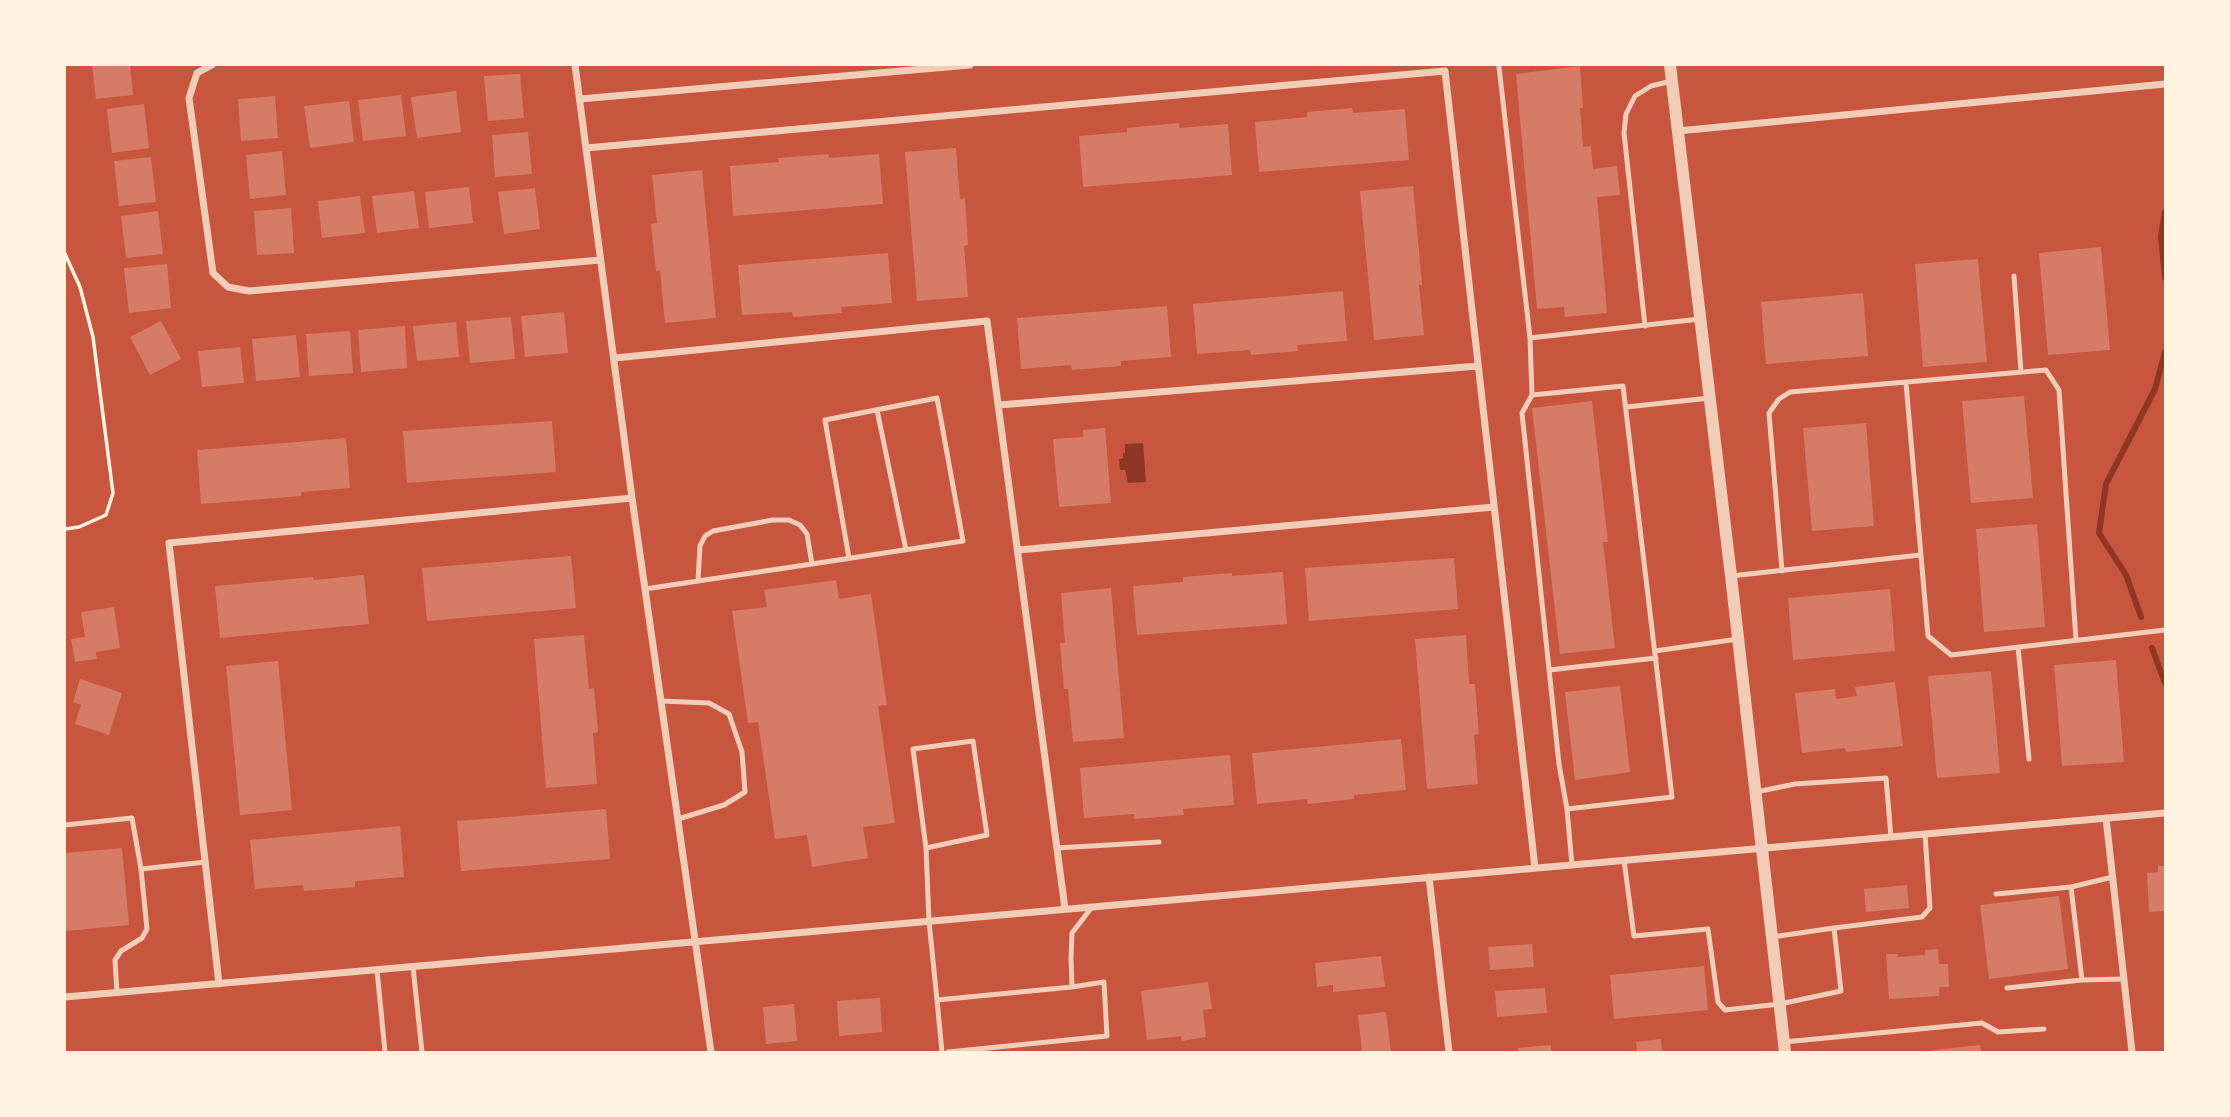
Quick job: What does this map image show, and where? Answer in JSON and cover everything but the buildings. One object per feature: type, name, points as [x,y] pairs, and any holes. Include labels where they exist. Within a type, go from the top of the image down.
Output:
[{"type":"street","points":[[212,65],[197,73],[189,98],[213,273],[228,287],[249,291],[600,260]]},
{"type":"street","points":[[575,65],[632,498],[711,1052]]},
{"type":"street","points":[[580,99],[970,65]]},
{"type":"street","points":[[1670,65],[1784,1047]]},
{"type":"street","points":[[586,148],[1445,71],[1535,868]]},
{"type":"street","points":[[1678,131],[2165,84]]},
{"type":"street","points":[[615,358],[988,321],[1065,909]]},
{"type":"street","points":[[999,405],[1478,366]]},
{"type":"street","points":[[219,984],[169,543],[632,498]]},
{"type":"street","points":[[1018,550],[1494,507]]},
{"type":"street","points":[[65,997],[2165,813]]},
{"type":"street","points":[[2106,818],[2132,1052]]},
{"type":"street","points":[[1429,877],[1449,1052]]},
{"type":"lane","points":[[1499,67],[1530,338],[1532,395],[1522,413],[1572,865]]},
{"type":"lane","points":[[1645,326],[1624,133],[1626,114],[1635,96],[1651,86],[1672,81]]},
{"type":"lane","points":[[2014,276],[2021,372]]},
{"type":"lane","points":[[1530,338],[1700,319]]},
{"type":"lane","points":[[1782,570],[1769,413],[1779,399],[1790,392],[2046,370],[2059,390],[2076,640]]},
{"type":"lane","points":[[1906,383],[1928,636],[1951,654],[2165,631]]},
{"type":"lane","points":[[1532,395],[1623,386],[1672,797],[1567,809]]},
{"type":"lane","points":[[645,589],[962,541],[937,398],[825,420],[849,558]]},
{"type":"lane","points":[[1626,407],[1710,398]]},
{"type":"lane","points":[[877,410],[906,550]]},
{"type":"lane","points":[[698,581],[700,545],[705,536],[713,531],[773,520],[789,520],[800,525],[807,534],[812,564]]},
{"type":"lane","points":[[1731,576],[1920,555]]},
{"type":"lane","points":[[1655,651],[1738,639]]},
{"type":"lane","points":[[2018,647],[2029,759]]},
{"type":"lane","points":[[1549,670],[1656,658]]},
{"type":"lane","points":[[661,701],[709,703],[729,714],[742,752],[745,792],[724,805],[678,819]]},
{"type":"lane","points":[[926,848],[987,835],[973,741],[913,749],[926,848],[929,921],[942,1052]]},
{"type":"lane","points":[[1756,792],[1794,784],[1886,778],[1891,837]]},
{"type":"lane","points":[[65,825],[132,818],[147,929],[142,937],[121,951],[115,960],[117,993]]},
{"type":"lane","points":[[1772,937],[1922,917],[1930,908],[1924,834]]},
{"type":"lane","points":[[1057,848],[1159,842]]},
{"type":"lane","points":[[1625,860],[1634,936],[1708,929],[1718,1002],[1725,1010],[1780,1004],[1841,991],[1834,928]]},
{"type":"lane","points":[[141,869],[206,862]]},
{"type":"lane","points":[[1996,894],[2071,887],[2113,877]]},
{"type":"lane","points":[[2071,887],[2082,980]]},
{"type":"lane","points":[[1072,987],[1072,933],[1092,907]]},
{"type":"lane","points":[[413,967],[422,1052]]},
{"type":"lane","points":[[377,970],[385,1052]]},
{"type":"lane","points":[[2007,988],[2082,980],[2124,979]]},
{"type":"lane","points":[[937,1000],[1104,982],[1107,1036],[948,1052]]},
{"type":"lane","points":[[1784,1047],[1982,1023],[1998,1032],[2044,1029]]},
{"type":"path","points":[[65,254],[80,287],[93,337],[113,493],[106,515],[79,527],[65,529]]},
{"type":"shaded area","points":[[1143,443],[1146,482],[1128,483],[1125,470],[1120,470],[1119,459],[1123,458],[1125,453],[1125,444]]},
{"type":"waterway","points":[[2165,212],[2161,236],[2165,278]]},
{"type":"waterway","points":[[2141,617],[2126,575],[2099,533],[2106,484],[2155,389],[2165,352]]},
{"type":"waterway","points":[[2152,648],[2165,683]]}]
